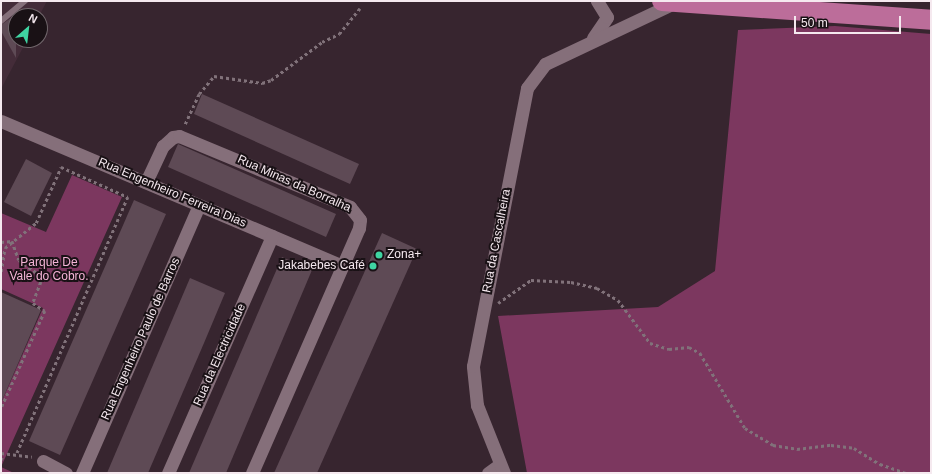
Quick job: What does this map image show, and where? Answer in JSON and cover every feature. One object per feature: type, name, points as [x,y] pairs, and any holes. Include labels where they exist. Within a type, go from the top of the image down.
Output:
[{"type":"main road","points":[[670,1],[931,20]]},
{"type":"main road","points":[[854,1],[931,6]]},
{"type":"street","points":[[597,1],[610,24],[618,28]]},
{"type":"street","name":"Rua da Cascalheira","points":[[501,469],[477,405],[473,366],[527,88],[545,64],[670,1]]},
{"type":"street","points":[[592,39],[607,17]]},
{"type":"street","name":"Rua Engenheiro Ferreira Dias","points":[[1,121],[342,266]]},
{"type":"street","points":[[146,182],[163,146],[173,138],[179,136]]},
{"type":"street","name":"Rua Minas da Borralha","points":[[179,136],[355,210],[360,220],[359,228],[252,473]]},
{"type":"street","name":"Rua Engenheiro Paulo de Barros","points":[[82,473],[199,205]]},
{"type":"street","name":"Rua da Electricidade","points":[[168,473],[272,236]]},
{"type":"street","points":[[43,461],[66,473]]},
{"type":"street","points":[[488,473],[501,469]]},
{"type":"lane","points":[[1,21],[25,1]]},
{"type":"lane","points":[[882,16],[900,10],[931,12]]},
{"type":"path","points":[[179,136],[199,94],[214,76],[262,83],[270,80],[322,42],[339,34],[360,8]]},
{"type":"path","points":[[1,272],[5,248],[36,223],[61,167],[128,197],[17,454]]},
{"type":"path","points":[[1,242],[12,241]]},
{"type":"path","points":[[1,409],[45,311],[33,303],[41,282],[38,274],[19,260],[12,241]]},
{"type":"path","points":[[484,306],[495,306],[531,280],[571,282],[597,288],[618,300],[650,343],[669,349],[689,347],[700,353],[745,428],[773,445],[797,449],[831,445],[854,448],[880,464],[906,473]]},
{"type":"path","points":[[1,460],[2,454],[17,454],[43,461]]},
{"type":"shaded area","points":[[1,1],[47,1],[43,8],[8,8],[8,48],[23,48],[1,89]]},
{"type":"green space","points":[[835,26],[931,34],[931,473],[527,473],[498,316],[658,307],[715,271],[738,30]]},
{"type":"green space","name":"Parque De Vale do Cobro.","points":[[72,175],[122,197],[1,467],[1,403],[43,308],[1,289],[1,213],[46,232]]},
{"type":"green space","points":[[1,467],[14,473],[1,473]]},
{"type":"building","points":[[8,20],[8,44],[1,31],[1,25]]},
{"type":"building","points":[[10,48],[16,48],[16,58]]},
{"type":"building","points":[[202,94],[359,164],[350,184],[194,114]]},
{"type":"building","points":[[178,144],[336,214],[326,237],[168,167]]},
{"type":"building","points":[[26,159],[52,173],[31,216],[4,202]]},
{"type":"building","points":[[134,200],[166,214],[60,455],[29,441]]},
{"type":"building","points":[[382,233],[417,249],[317,473],[274,473]]},
{"type":"building","points":[[282,257],[312,270],[226,473],[189,473]]},
{"type":"building","points":[[190,278],[225,293],[204,343],[148,473],[107,473]]},
{"type":"building","points":[[1,292],[41,310],[1,403]]},
{"type":"place","name":"Zona+","points":[[379,255]]},
{"type":"place","name":"Jakabebes Café","points":[[373,266]]}]
